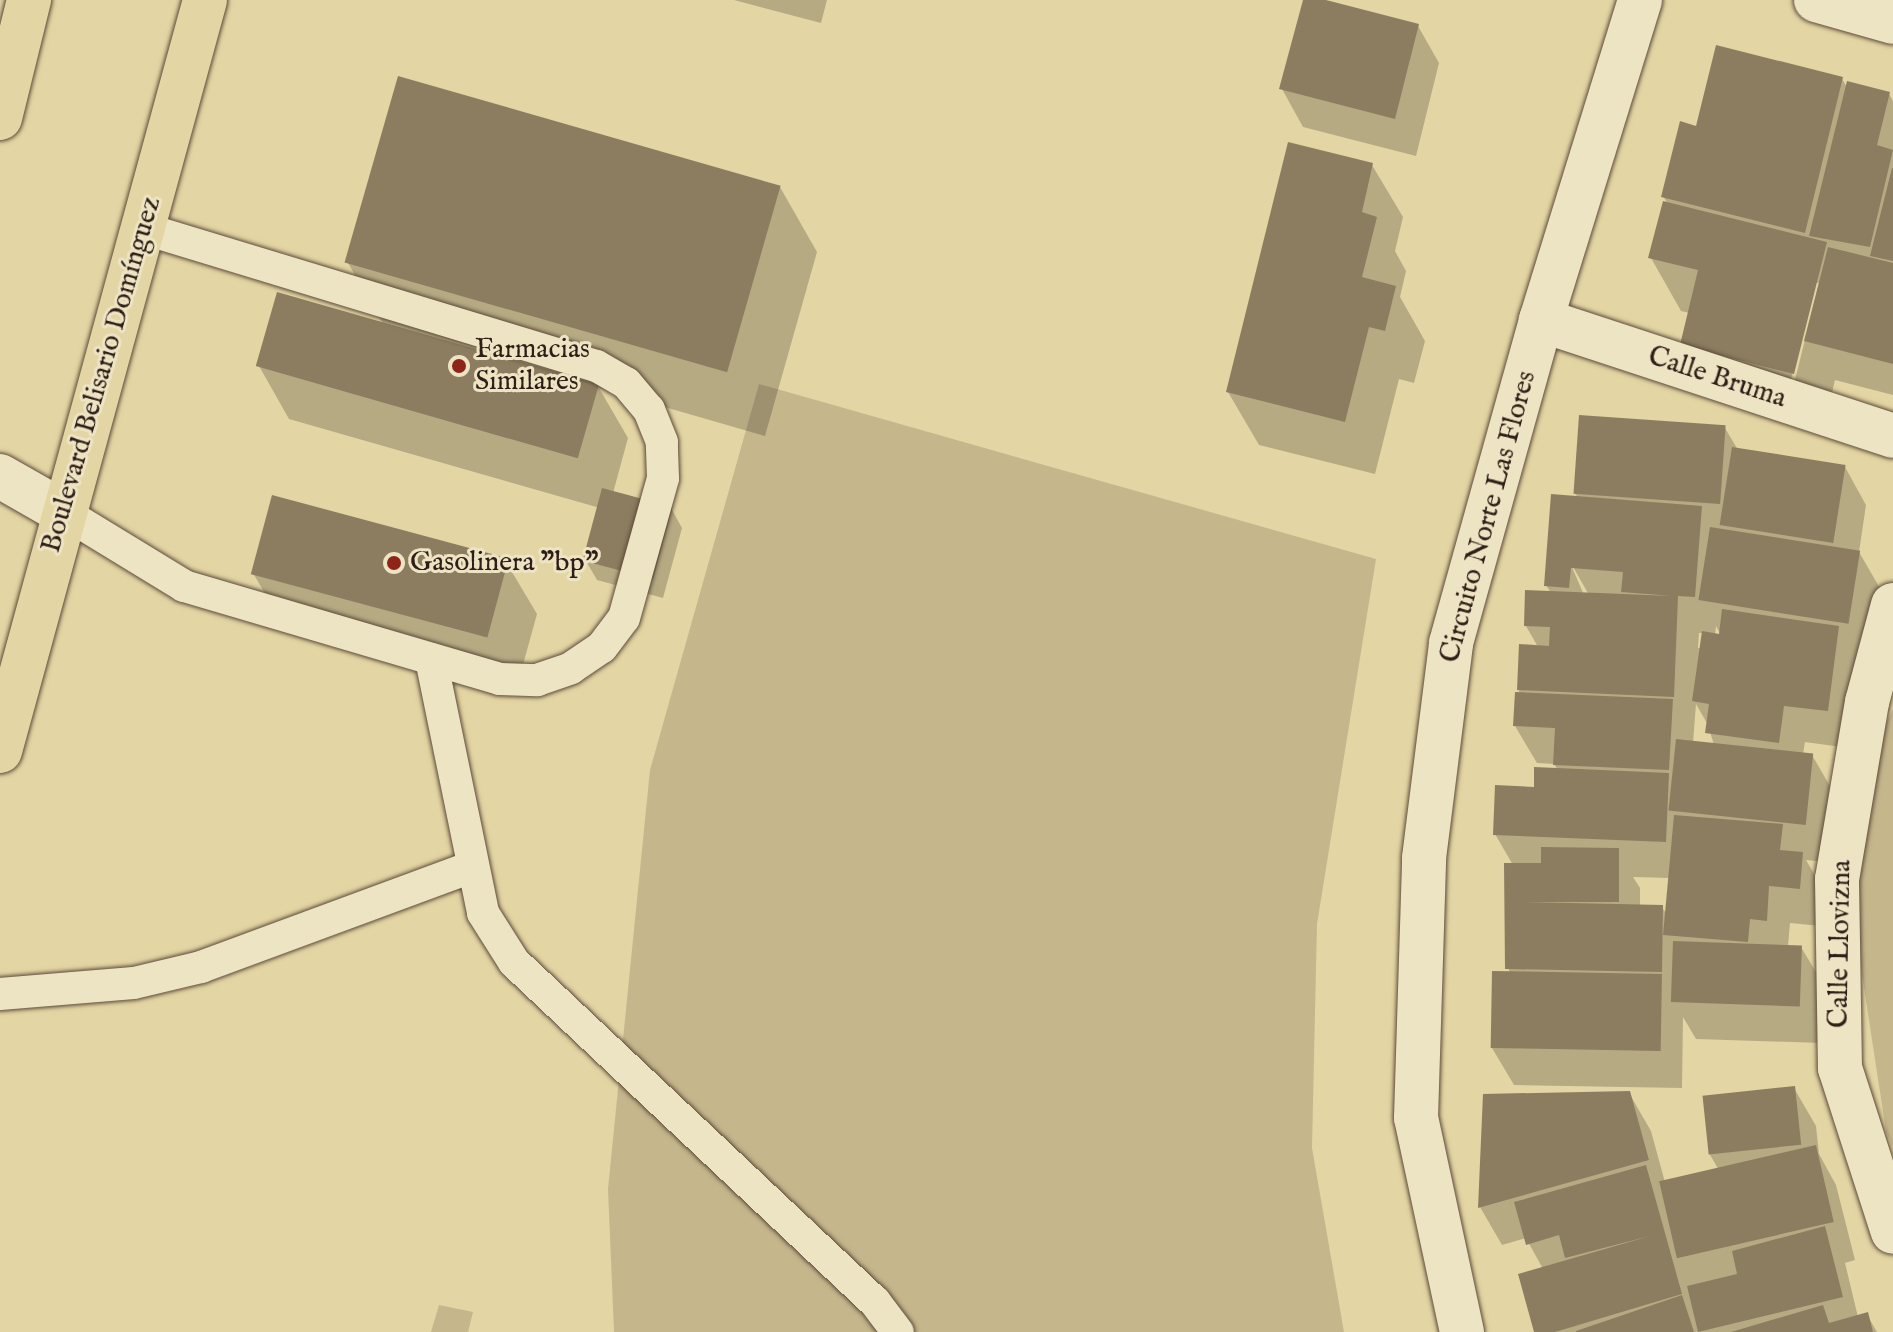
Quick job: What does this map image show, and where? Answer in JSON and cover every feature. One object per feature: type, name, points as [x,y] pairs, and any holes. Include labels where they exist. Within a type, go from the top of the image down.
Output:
[{"type":"main road","name":"Boulevard Belisario Domínguez","points":[[0,751],[205,0]]},
{"type":"main road","points":[[0,118],[19,8]]},
{"type":"street","name":"Circuito Norte Las Flores","points":[[1462,1332],[1416,1118],[1424,858],[1451,643],[1541,320],[1640,0]]},
{"type":"street","points":[[1816,0],[1893,22]]},
{"type":"street","name":"Calle Bruma","points":[[1541,320],[1893,436]]},
{"type":"street","points":[[0,476],[63,512]]},
{"type":"street","name":"Calle Llovizna","points":[[1893,605],[1867,702],[1837,879],[1840,1068],[1893,1232]]},
{"type":"lane","points":[[63,512],[184,586],[500,679],[537,680],[571,668],[602,647],[624,618],[663,478],[662,442],[649,410],[626,383],[596,366],[143,228]]},
{"type":"lane","points":[[431,659],[483,913],[514,962],[875,1302],[898,1332]]},
{"type":"lane","points":[[0,994],[134,983],[201,967],[472,867]]},
{"type":"shaded area","points":[[759,384],[1376,559],[1317,924],[1312,1148],[1344,1332],[614,1332],[608,1189],[650,770]]},
{"type":"shaded area","points":[[1893,709],[1893,1148],[1886,1131],[1859,955],[1857,871],[1884,728]]},
{"type":"shaded area","points":[[439,1305],[473,1312],[468,1332],[431,1332]]},
{"type":"building","points":[[1303,0],[1326,0],[1419,24],[1395,119],[1279,89]]},
{"type":"building","points":[[1716,45],[1843,77],[1805,233],[1661,197],[1680,121],[1696,126]]},
{"type":"building","points":[[398,76],[781,186],[727,372],[345,262]]},
{"type":"building","points":[[1847,81],[1890,92],[1877,145],[1893,150],[1870,247],[1809,236]]},
{"type":"building","points":[[1288,142],[1373,163],[1362,212],[1377,217],[1362,277],[1396,286],[1385,331],[1369,327],[1345,422],[1226,392]]},
{"type":"building","points":[[1893,168],[1893,261],[1870,256]]},
{"type":"building","points":[[1663,201],[1827,242],[1794,374],[1680,345],[1698,270],[1648,258]]},
{"type":"building","points":[[1828,247],[1893,263],[1893,364],[1804,341]]},
{"type":"building","points":[[277,292],[599,384],[578,458],[256,366]]},
{"type":"building","points":[[1579,415],[1726,425],[1720,504],[1573,494]]},
{"type":"building","points":[[1732,447],[1846,465],[1833,543],[1720,525]]},
{"type":"building","points":[[602,488],[673,507],[653,579],[583,560]]},
{"type":"building","points":[[1551,494],[1702,506],[1695,597],[1678,596],[1674,697],[1517,690],[1519,644],[1549,646],[1550,627],[1524,626],[1525,590],[1672,596],[1621,592],[1623,572],[1571,568],[1569,588],[1544,586]]},
{"type":"building","points":[[272,495],[509,558],[487,638],[251,574]]},
{"type":"building","points":[[1710,527],[1860,551],[1849,624],[1698,600]]},
{"type":"building","points":[[1722,609],[1839,626],[1828,711],[1784,706],[1779,743],[1705,733],[1709,704],[1692,701],[1702,631],[1719,634]]},
{"type":"building","points":[[1515,692],[1673,699],[1669,770],[1553,765],[1555,728],[1513,726]]},
{"type":"building","points":[[1676,739],[1813,753],[1806,825],[1668,811]]},
{"type":"building","points":[[1534,767],[1669,773],[1666,842],[1493,835],[1495,785],[1534,787]]},
{"type":"building","points":[[1674,815],[1783,824],[1780,850],[1803,852],[1800,889],[1769,886],[1767,921],[1750,919],[1748,942],[1663,935]]},
{"type":"building","points":[[1541,847],[1619,848],[1619,902],[1524,902],[1663,905],[1662,972],[1505,969],[1504,863],[1541,863]]},
{"type":"building","points":[[1673,941],[1802,946],[1800,1006],[1671,1002]]},
{"type":"building","points":[[1492,971],[1662,974],[1661,1051],[1491,1048]]},
{"type":"building","points":[[1795,1086],[1801,1145],[1709,1154],[1703,1096]]},
{"type":"building","points":[[1630,1091],[1649,1160],[1478,1208],[1483,1094]]},
{"type":"building","points":[[1816,1145],[1834,1222],[1677,1258],[1659,1181]]},
{"type":"building","points":[[1646,1165],[1682,1294],[1555,1332],[1534,1332],[1518,1274],[1650,1236],[1565,1258],[1559,1235],[1526,1245],[1514,1202]]},
{"type":"building","points":[[1825,1226],[1843,1297],[1698,1332],[1687,1286],[1737,1274],[1732,1251]]},
{"type":"building","points":[[1682,1295],[1694,1332],[1576,1332],[1576,1331]]},
{"type":"building","points":[[1823,1305],[1829,1323],[1868,1312],[1873,1332],[1731,1332]]},
{"type":"place","name":"Farmacias Similares","points":[[459,366]]},
{"type":"place","name":"Gasolinera \"bp\"","points":[[394,563]]}]
